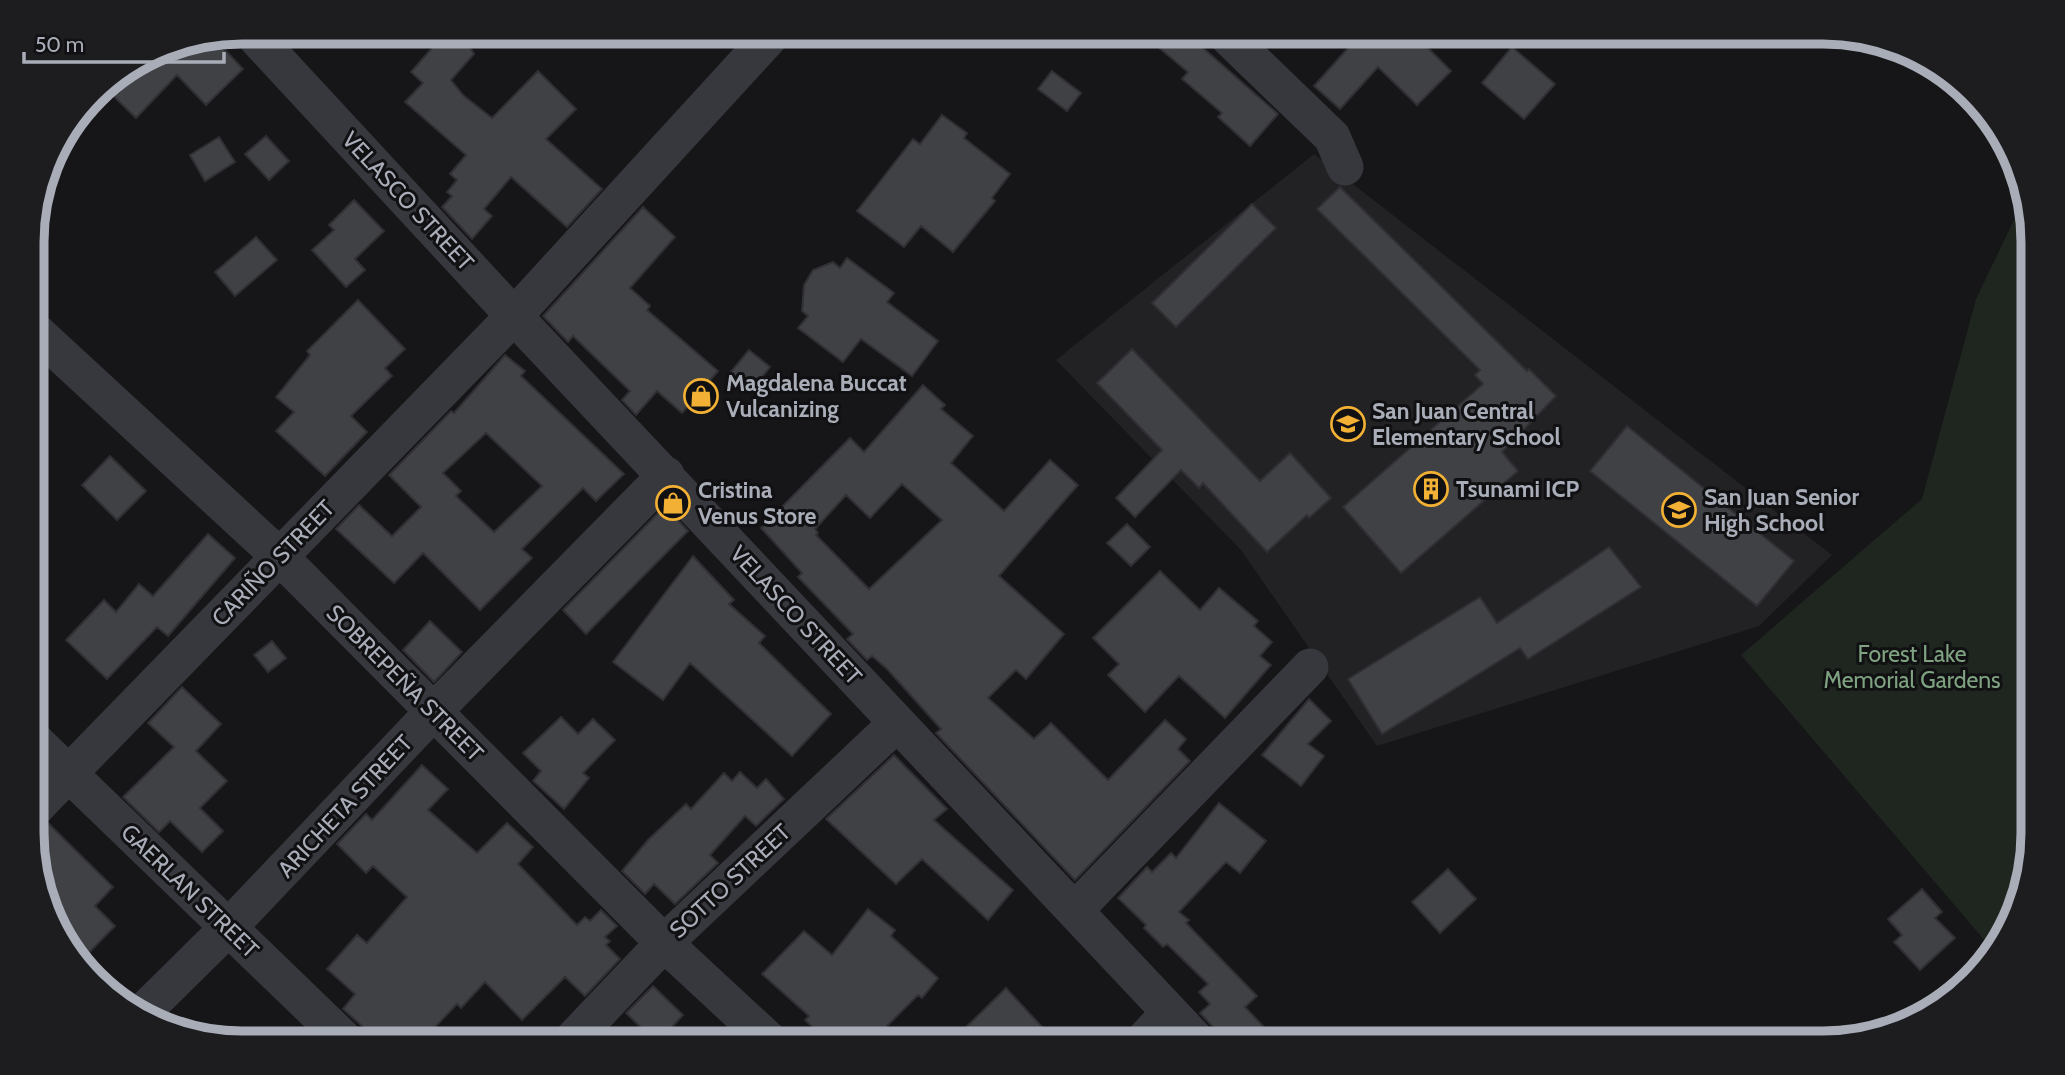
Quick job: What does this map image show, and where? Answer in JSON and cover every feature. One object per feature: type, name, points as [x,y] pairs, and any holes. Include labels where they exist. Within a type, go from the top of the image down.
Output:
[{"type":"street","name":"VELASCO STREET","points":[[262,44],[896,724],[1076,909],[1187,1031]]},
{"type":"street","name":"CARIÑO STREET","points":[[44,799],[514,316],[763,44]]},
{"type":"street","points":[[1235,44],[1332,137],[1345,167]]},
{"type":"street","name":"SOBREPEÑA STREET","points":[[44,339],[279,556],[664,943],[759,1031]]},
{"type":"street","name":"ARICHETA STREET","points":[[147,1008],[228,928],[433,712],[666,475]]},
{"type":"street","points":[[1076,909],[1310,667]]},
{"type":"street","name":"SOTTO STREET","points":[[580,1031],[664,943],[896,724]]},
{"type":"street","name":"GAERLAN STREET","points":[[44,749],[335,1031]]},
{"type":"street","points":[[1152,1031],[1169,1013]]},
{"type":"shaded area","name":"San Juan Central Elementary School","points":[[1314,154],[1832,555],[1759,626],[1377,746],[1241,550],[1056,360]]},
{"type":"green space","name":"Forest Lake Memorial Gardens","points":[[2019,210],[2020,860],[2006,909],[1987,944],[1741,655],[1922,499],[1976,299]]},
{"type":"building","points":[[436,44],[468,44],[474,54],[451,80],[463,95],[492,118],[538,71],[576,109],[546,139],[602,189],[567,227],[511,177],[484,209],[492,216],[472,239],[442,207],[452,196],[447,192],[457,180],[450,174],[466,155],[405,102],[423,83],[411,72]]},
{"type":"building","points":[[1154,44],[1199,44],[1278,114],[1250,146],[1218,117],[1222,113],[1182,79],[1188,72]]},
{"type":"building","points":[[1346,44],[1424,44],[1451,71],[1417,105],[1378,67],[1340,109],[1314,86],[1349,47]]},
{"type":"building","points":[[221,45],[243,69],[206,105],[177,75],[136,118],[111,94],[142,70],[166,59]]},
{"type":"building","points":[[1512,47],[1555,84],[1524,119],[1482,83]]},
{"type":"building","points":[[1052,71],[1081,93],[1067,111],[1038,89]]},
{"type":"building","points":[[942,115],[967,133],[964,138],[1010,174],[992,198],[995,201],[953,252],[921,226],[904,247],[857,211],[913,139],[920,144]]},
{"type":"building","points":[[266,136],[289,161],[269,180],[245,154]]},
{"type":"building","points":[[219,137],[235,162],[205,181],[190,155]]},
{"type":"building","points":[[1340,187],[1527,371],[1529,369],[1556,396],[1502,452],[1518,471],[1401,573],[1343,507],[1483,384],[1475,375],[1480,370],[1317,209]]},
{"type":"building","points":[[354,200],[384,231],[355,259],[365,270],[346,287],[312,250],[334,230],[329,225]]},
{"type":"building","points":[[1252,204],[1276,228],[1176,327],[1152,303]]},
{"type":"building","points":[[643,207],[675,237],[630,288],[650,306],[647,310],[718,371],[682,413],[657,391],[636,415],[622,400],[630,391],[573,336],[568,342],[543,316]]},
{"type":"building","points":[[256,237],[277,260],[235,296],[215,272]]},
{"type":"building","points":[[847,258],[894,293],[887,302],[938,341],[912,376],[861,339],[843,362],[798,328],[808,316],[802,311],[804,285],[813,270],[833,262],[840,268]]},
{"type":"building","points":[[358,300],[405,349],[385,368],[392,376],[351,416],[367,432],[325,476],[276,431],[294,412],[276,397],[310,355],[307,351]]},
{"type":"building","points":[[1132,349],[1260,481],[1290,453],[1331,498],[1309,518],[1307,515],[1267,552],[1203,483],[1199,488],[1181,470],[1135,517],[1116,498],[1162,450],[1097,383]]},
{"type":"building","points":[[749,350],[770,367],[751,391],[729,374]]},
{"type":"building","points":[[505,355],[525,371],[521,376],[624,474],[596,501],[583,488],[522,549],[532,558],[480,610],[423,553],[394,583],[336,529],[359,505],[392,536],[421,507],[389,475],[451,411],[454,413]],"holes":[[[486,433],[542,486],[494,532],[456,496],[461,491],[443,473]]]},
{"type":"building","points":[[923,385],[945,405],[941,409],[973,436],[951,463],[1004,511],[1050,460],[1078,485],[999,576],[1064,634],[1026,679],[1016,670],[988,698],[1034,739],[1051,723],[1108,780],[1165,720],[1186,739],[1178,749],[1190,761],[1075,880],[936,733],[941,729],[887,669],[872,656],[867,660],[847,639],[853,634],[798,577],[802,573],[761,528],[850,438],[864,452]],"holes":[[[902,484],[942,520],[869,589],[816,535],[818,533],[815,529],[846,495],[870,518]]]},
{"type":"building","points":[[1627,426],[1794,561],[1757,606],[1590,471]]},
{"type":"building","points":[[110,456],[146,491],[117,520],[82,485]]},
{"type":"building","points":[[665,506],[688,531],[586,634],[563,610]]},
{"type":"building","points":[[1127,524],[1150,547],[1131,566],[1107,543]]},
{"type":"building","points":[[208,534],[235,558],[168,636],[157,627],[107,679],[66,640],[104,600],[116,612],[139,584],[153,596]]},
{"type":"building","points":[[1609,547],[1641,587],[1528,659],[1520,648],[1382,734],[1348,679],[1480,597],[1497,623]]},
{"type":"building","points":[[693,556],[734,600],[729,604],[765,636],[759,643],[831,714],[792,756],[690,663],[663,700],[613,662]]},
{"type":"building","points":[[1160,571],[1200,610],[1219,588],[1258,621],[1254,626],[1272,642],[1260,656],[1271,665],[1225,718],[1179,676],[1145,712],[1108,675],[1119,664],[1093,638]]},
{"type":"building","points":[[430,621],[462,652],[434,682],[403,650]]},
{"type":"building","points":[[272,641],[286,658],[268,672],[254,655]]},
{"type":"building","points":[[182,687],[221,724],[196,751],[227,781],[200,808],[223,831],[202,852],[170,821],[159,832],[123,797],[174,747],[148,723]]},
{"type":"building","points":[[1309,699],[1331,721],[1308,744],[1324,756],[1301,786],[1262,755]]},
{"type":"building","points":[[561,717],[578,734],[593,719],[615,740],[583,773],[589,778],[564,809],[533,781],[541,771],[523,753]]},
{"type":"building","points":[[894,755],[947,809],[934,820],[1013,890],[988,920],[922,859],[896,884],[826,819]]},
{"type":"building","points":[[422,765],[448,789],[428,810],[477,853],[507,823],[533,847],[518,864],[577,925],[585,917],[590,921],[601,910],[617,926],[605,937],[610,941],[606,945],[620,959],[585,996],[565,977],[522,1020],[485,982],[461,1008],[457,1004],[431,1031],[368,1031],[343,1009],[355,994],[327,969],[357,935],[367,943],[407,897],[373,866],[366,873],[337,844],[366,814],[372,820]]},
{"type":"building","points":[[740,772],[757,788],[766,779],[784,799],[756,826],[745,816],[710,855],[718,863],[675,904],[654,884],[645,894],[622,871],[648,840],[686,804],[691,809],[724,773],[732,781]]},
{"type":"building","points":[[1219,803],[1266,841],[1240,873],[1226,862],[1179,912],[1189,920],[1186,923],[1257,996],[1245,1007],[1268,1031],[1216,1031],[1200,1013],[1210,1004],[1199,992],[1208,984],[1167,944],[1163,947],[1144,928],[1146,925],[1118,898],[1147,867],[1152,872],[1171,853],[1176,858]]},
{"type":"building","points":[[49,824],[113,887],[95,906],[115,926],[86,955],[70,932],[50,885],[45,860],[44,827]]},
{"type":"building","points":[[1448,869],[1476,899],[1440,933],[1412,902]]},
{"type":"building","points":[[1922,889],[1942,912],[1935,918],[1955,938],[1920,970],[1894,942],[1902,935],[1888,919]]},
{"type":"building","points":[[868,909],[895,930],[891,936],[938,978],[922,998],[918,995],[882,1031],[816,1031],[805,1020],[809,1016],[762,974],[804,931],[832,955]]},
{"type":"building","points":[[653,986],[683,1015],[668,1031],[645,1031],[626,1013]]},
{"type":"building","points":[[1006,988],[1046,1031],[962,1031]]},
{"type":"place","name":"Magdalena Buccat Vulcanizing","points":[[701,396]]},
{"type":"place","name":"San Juan Central Elementary School","points":[[1348,424]]},
{"type":"place","name":"Tsunami ICP","points":[[1431,489]]},
{"type":"place","name":"Cristina Venus Store","points":[[673,503]]},
{"type":"place","name":"San Juan Senior High School","points":[[1679,510]]}]
